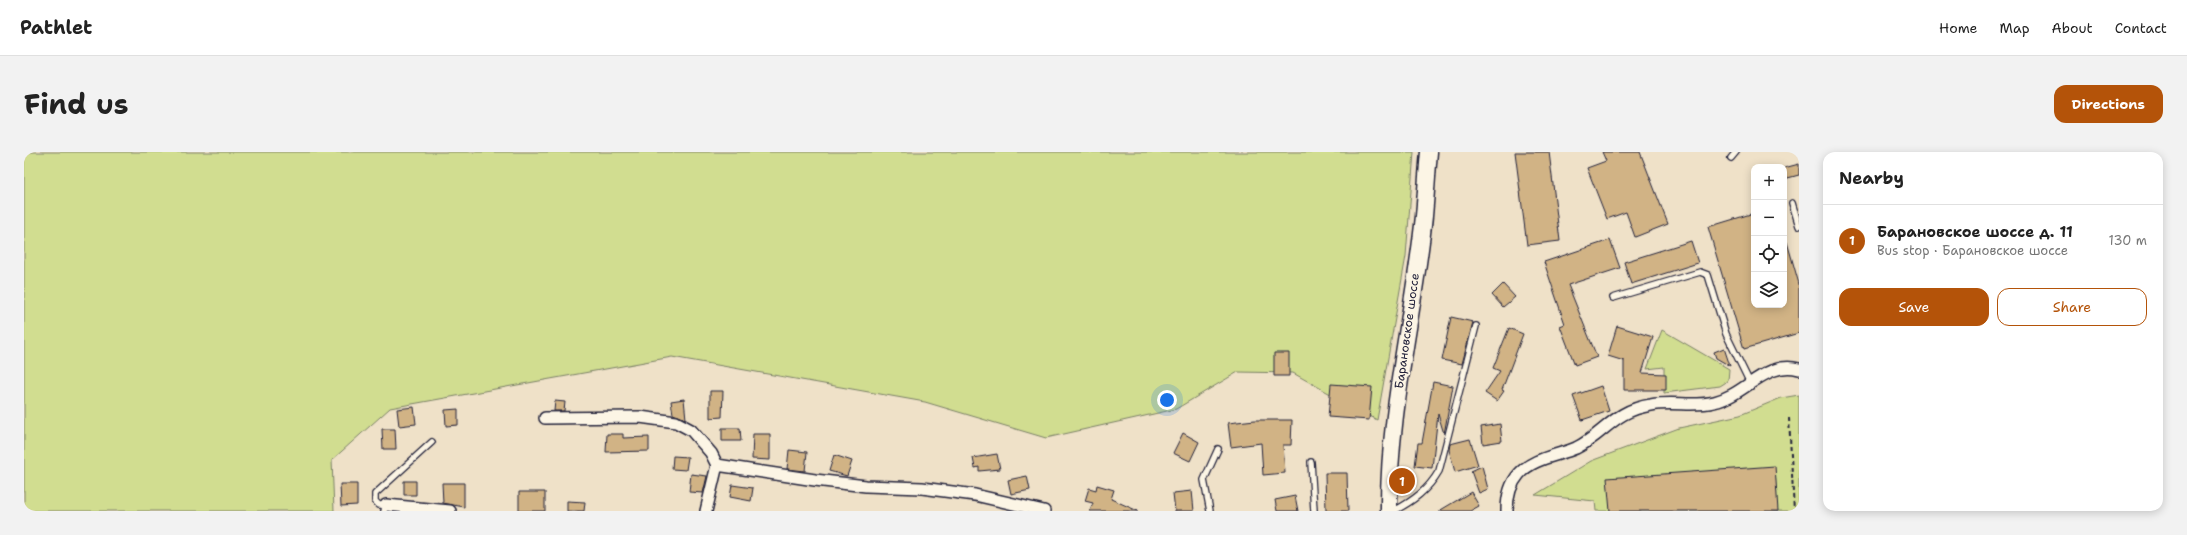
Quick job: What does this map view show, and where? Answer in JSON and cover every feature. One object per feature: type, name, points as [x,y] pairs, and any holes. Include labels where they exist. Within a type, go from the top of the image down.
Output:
[{"type":"main road","name":"Барановское шоссе","points":[[1389,511],[1389,486],[1400,376],[1424,216],[1429,152]]},
{"type":"street","points":[[1507,511],[1507,499],[1519,474],[1532,464],[1575,448],[1627,411],[1652,404],[1715,402],[1734,394],[1772,369],[1783,366],[1798,367]]},
{"type":"street","points":[[545,418],[640,417],[676,422],[691,430],[700,438],[717,465],[706,511]]},
{"type":"street","points":[[717,465],[814,480],[866,486],[922,488],[975,495],[1044,511]]},
{"type":"street","points":[[385,508],[450,511]]},
{"type":"lane","points":[[1731,158],[1736,152]]},
{"type":"lane","points":[[1792,203],[1799,226]]},
{"type":"lane","points":[[1613,298],[1700,272],[1708,275],[1726,334],[1750,383]]},
{"type":"lane","points":[[1394,511],[1423,493],[1432,484],[1439,471],[1476,326]]},
{"type":"lane","points":[[385,508],[375,501],[375,494],[432,442]]},
{"type":"lane","points":[[1210,511],[1204,480],[1218,449]]},
{"type":"lane","points":[[1311,462],[1314,511]]},
{"type":"path","points":[[1789,418],[1794,511]]},
{"type":"green space","points":[[24,152],[1414,152],[1406,256],[1377,420],[1293,373],[1238,372],[1176,409],[1046,438],[925,402],[672,357],[390,408],[332,460],[334,511],[24,511]]},
{"type":"green space","points":[[1662,330],[1729,369],[1728,381],[1720,386],[1664,393],[1664,367],[1647,369]]},
{"type":"green space","points":[[1799,395],[1799,511],[1596,511],[1595,501],[1535,495],[1591,461],[1679,428],[1740,415],[1781,398]]},
{"type":"building","points":[[1515,152],[1549,152],[1560,241],[1527,245]]},
{"type":"building","points":[[1602,152],[1640,152],[1668,224],[1635,237],[1626,212],[1607,219],[1587,168],[1606,161]]},
{"type":"building","points":[[1799,164],[1799,175],[1787,178],[1787,167]]},
{"type":"building","points":[[1751,214],[1751,308],[1787,308],[1787,242],[1799,284],[1799,333],[1744,349],[1708,227]]},
{"type":"building","points":[[1610,240],[1620,268],[1568,285],[1597,357],[1575,365],[1560,326],[1565,324],[1544,262]]},
{"type":"building","points":[[1691,241],[1698,263],[1631,284],[1624,262]]},
{"type":"building","points":[[1503,284],[1515,297],[1503,307],[1492,295]]},
{"type":"building","points":[[1451,317],[1473,322],[1462,364],[1442,360]]},
{"type":"building","points":[[1617,326],[1653,337],[1642,373],[1666,374],[1666,390],[1624,390],[1624,361],[1608,356]]},
{"type":"building","points":[[1509,328],[1523,334],[1502,390],[1504,391],[1497,401],[1485,393],[1500,371],[1493,368]]},
{"type":"building","points":[[1724,348],[1730,366],[1716,358],[1714,352]]},
{"type":"building","points":[[1274,353],[1289,353],[1289,376],[1274,376]]},
{"type":"building","points":[[1433,382],[1453,386],[1444,434],[1438,414],[1432,468],[1415,466],[1418,443],[1422,443]]},
{"type":"building","points":[[1331,384],[1372,387],[1369,420],[1328,417]]},
{"type":"building","points":[[1601,386],[1609,411],[1582,420],[1573,396]]},
{"type":"building","points":[[710,391],[723,391],[722,417],[710,418]]},
{"type":"building","points":[[684,399],[686,419],[673,414],[671,401]]},
{"type":"building","points":[[555,401],[565,402],[564,411],[554,411]]},
{"type":"building","points":[[414,407],[416,424],[399,426],[397,409]]},
{"type":"building","points":[[458,409],[458,425],[446,426],[445,410]]},
{"type":"building","points":[[1255,420],[1292,420],[1291,445],[1283,445],[1285,473],[1263,475],[1261,443],[1231,447],[1228,423]]},
{"type":"building","points":[[1500,424],[1502,441],[1483,444],[1481,427]]},
{"type":"building","points":[[722,428],[740,428],[741,441],[722,441]]},
{"type":"building","points":[[382,429],[395,429],[396,449],[383,449]]},
{"type":"building","points":[[1183,433],[1199,442],[1190,461],[1173,453]]},
{"type":"building","points":[[607,434],[623,434],[623,438],[649,437],[649,451],[606,452]]},
{"type":"building","points":[[753,434],[770,434],[770,460],[752,459]]},
{"type":"building","points":[[1470,439],[1478,465],[1455,472],[1449,450],[1450,444]]},
{"type":"building","points":[[789,450],[807,452],[805,471],[787,469]]},
{"type":"building","points":[[997,454],[1000,469],[979,471],[979,467],[975,468],[973,458]]},
{"type":"building","points":[[834,455],[852,461],[847,476],[829,471]]},
{"type":"building","points":[[673,456],[688,457],[686,470],[672,469]]},
{"type":"building","points":[[1482,466],[1488,489],[1479,493],[1471,471]]},
{"type":"building","points":[[1775,466],[1778,511],[1610,511],[1607,478]]},
{"type":"building","points":[[1325,473],[1347,473],[1348,511],[1326,511]]},
{"type":"building","points":[[691,474],[707,476],[703,493],[689,492]]},
{"type":"building","points":[[1027,476],[1030,490],[1011,494],[1008,480]]},
{"type":"building","points":[[404,481],[416,481],[416,495],[404,495]]},
{"type":"building","points":[[442,483],[464,483],[464,507],[443,503]]},
{"type":"building","points":[[340,484],[357,484],[357,505],[341,506]]},
{"type":"building","points":[[732,485],[753,488],[751,501],[730,497]]},
{"type":"building","points":[[1097,485],[1114,490],[1111,499],[1138,511],[1090,511],[1093,503],[1085,501],[1089,488],[1096,490]]},
{"type":"building","points":[[1192,491],[1194,511],[1175,511],[1173,493]]},
{"type":"building","points":[[519,492],[545,492],[545,511],[519,511]]},
{"type":"building","points":[[1471,492],[1479,506],[1470,511],[1439,511]]},
{"type":"building","points":[[1295,496],[1298,511],[1277,511],[1275,500]]},
{"type":"building","points":[[567,501],[585,502],[584,511],[567,511]]},
{"type":"place","name":"Барановское шоссе д. 11","points":[[1402,481]]}]
